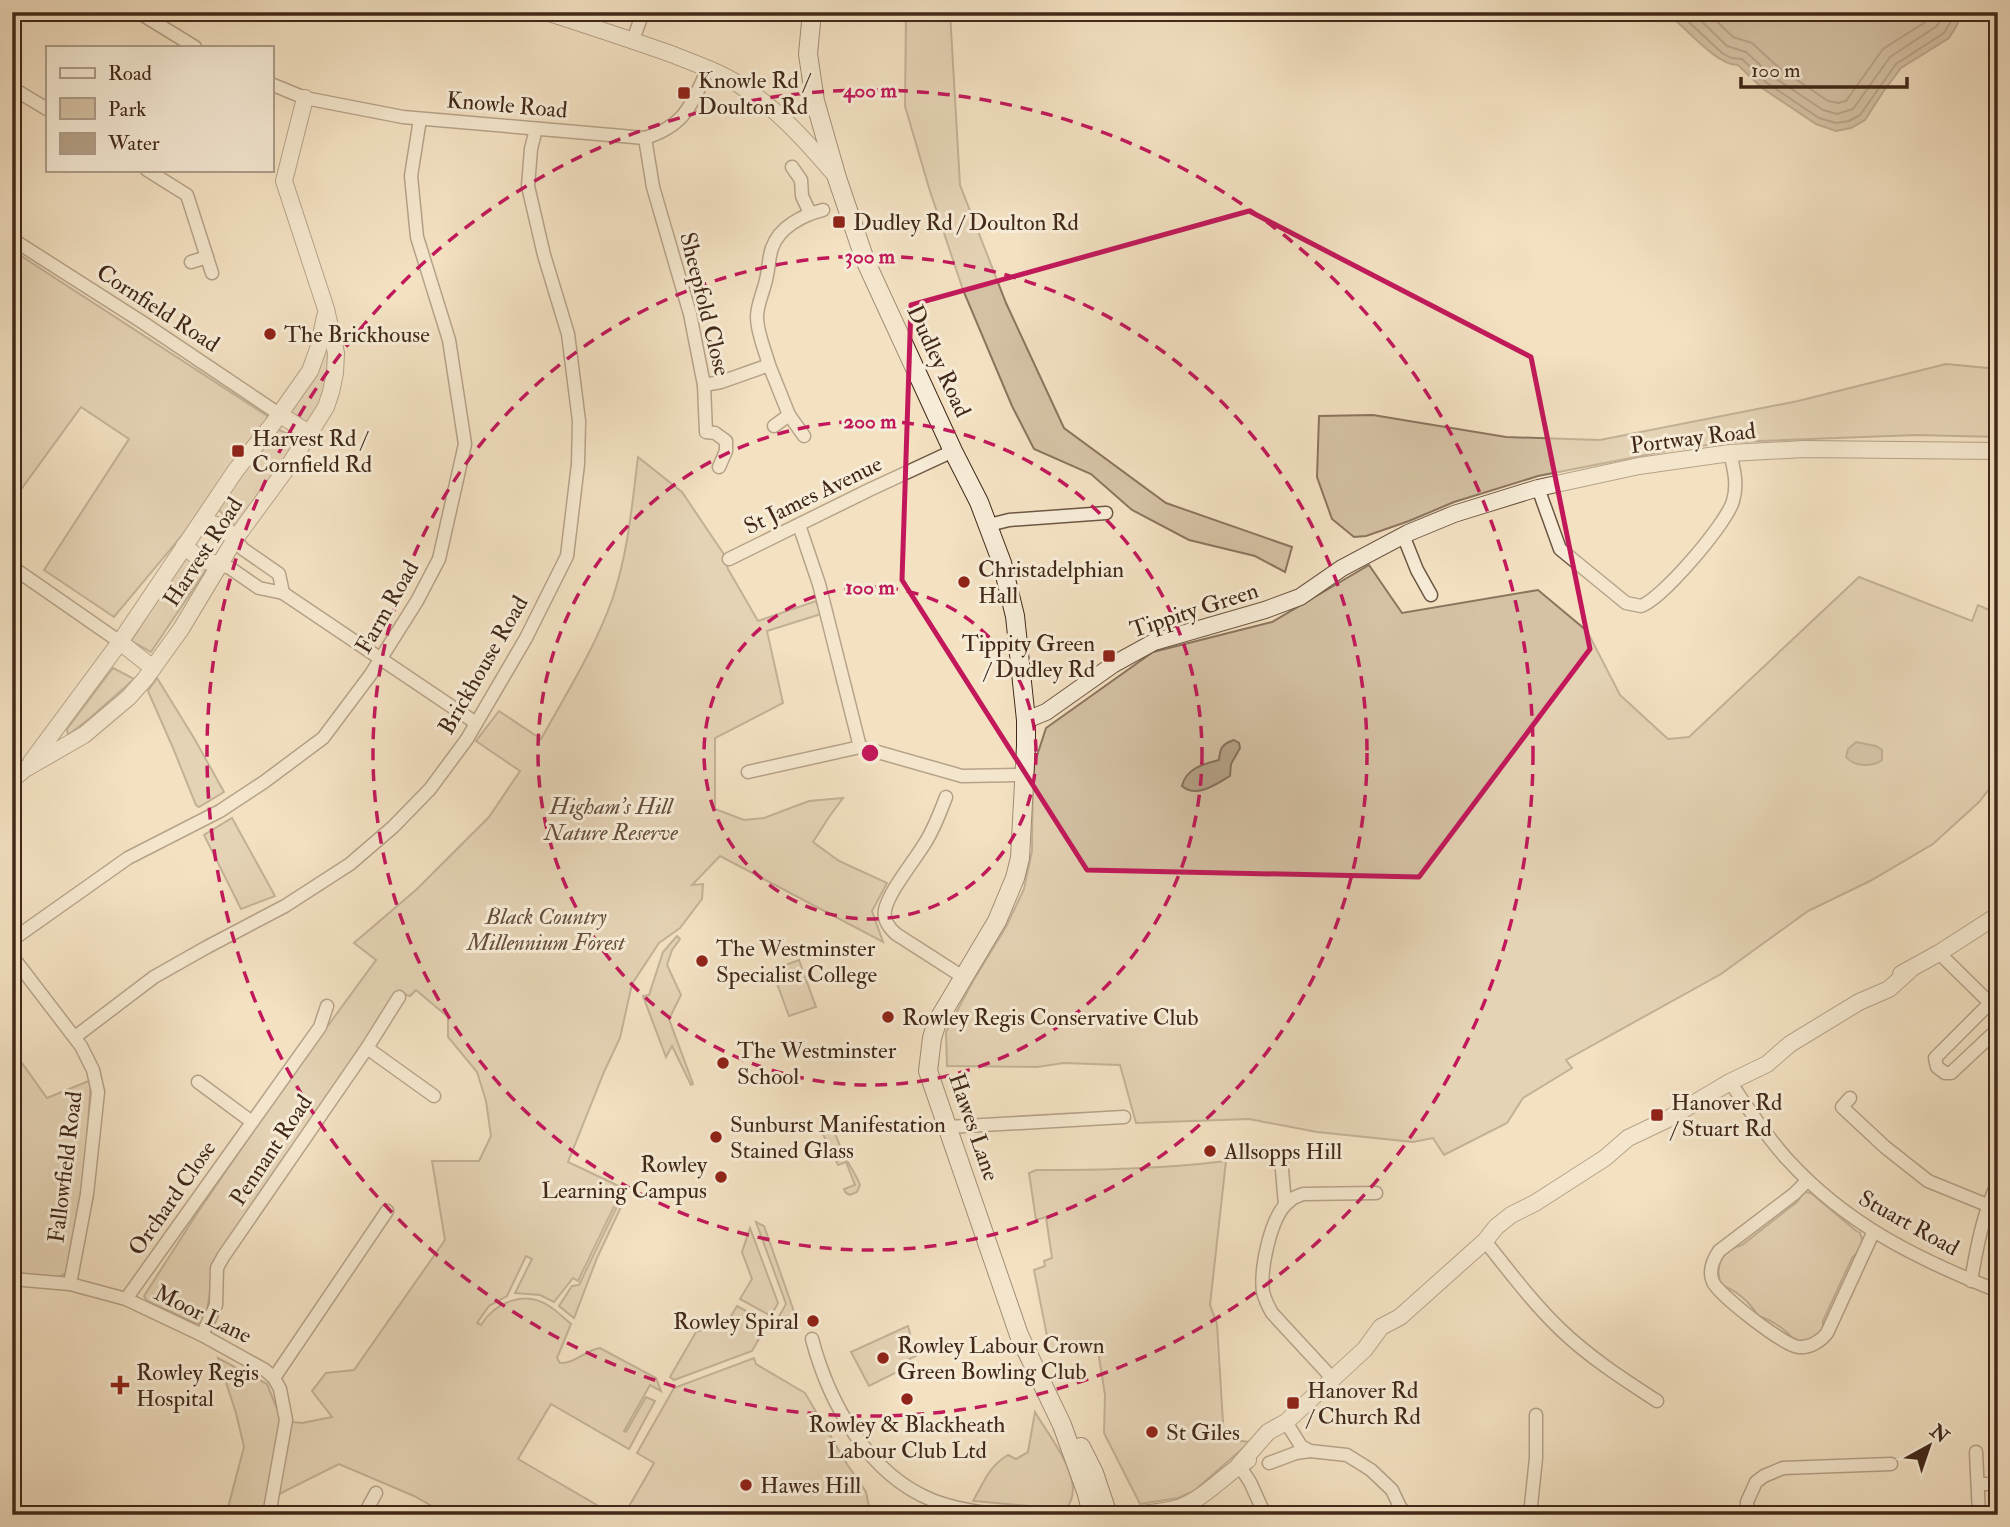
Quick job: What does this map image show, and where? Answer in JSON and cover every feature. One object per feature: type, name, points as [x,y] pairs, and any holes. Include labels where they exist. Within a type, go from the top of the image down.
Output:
[{"type":"main road","name":"Dudley Road","points":[[812,12],[808,54],[815,102],[837,177],[865,260],[989,525],[1016,616],[1026,720]]},
{"type":"main road","name":"Hawes Lane","points":[[1026,720],[1020,858],[1015,878],[997,920],[937,1022],[928,1071],[1019,1335],[1070,1444],[1092,1515]]},
{"type":"main road","name":"Hawes Lane","points":[[1046,1391],[1083,1450],[1108,1515]]},
{"type":"street","points":[[138,12],[193,46]]},
{"type":"street","points":[[546,12],[634,40],[736,82],[802,137],[837,177]]},
{"type":"street","points":[[634,40],[643,12]]},
{"type":"street","points":[[645,138],[660,134],[679,121],[688,111],[708,69]]},
{"type":"street","name":"Knowle Road","points":[[273,85],[305,98],[403,117],[645,138]]},
{"type":"street","points":[[12,88],[46,108]]},
{"type":"street","name":"Harvest Road","points":[[12,780],[25,769],[84,735],[128,697],[181,629],[235,539],[310,434],[326,407],[335,373],[336,353],[326,309],[284,181],[305,98]]},
{"type":"street","name":"Farm Road","points":[[12,940],[128,858],[220,811],[323,738],[381,659],[439,559],[465,444],[449,340],[417,237],[411,176],[420,119]]},
{"type":"street","name":"Brickhouse Road","points":[[75,1037],[154,977],[285,906],[350,864],[393,827],[429,789],[467,739],[526,638],[567,556],[578,464],[579,421],[568,334],[544,255],[528,186],[531,149],[536,129]]},
{"type":"street","name":"Sheepfold Close","points":[[645,138],[653,187],[690,313],[704,385],[706,432],[715,433],[726,441],[727,446],[719,467]]},
{"type":"street","points":[[792,167],[801,180],[802,196],[817,212],[784,230],[772,248],[757,316],[769,365],[789,415],[804,436]]},
{"type":"street","points":[[150,172],[187,195],[212,273]]},
{"type":"street","name":"Cornfield Road","points":[[12,239],[279,414]]},
{"type":"street","points":[[191,262],[207,257]]},
{"type":"street","name":"Harvest Road","points":[[25,769],[120,642],[236,470],[310,371],[316,358],[326,309]]},
{"type":"street","points":[[704,385],[721,382],[769,365]]},
{"type":"street","points":[[279,414],[310,434]]},
{"type":"street","points":[[774,426],[789,415]]},
{"type":"street","name":"Portway Road","points":[[1342,568],[1403,535],[1454,514],[1538,488],[1639,466],[1730,453],[1804,449],[1998,451]]},
{"type":"street","name":"St James Avenue","points":[[729,559],[869,489],[953,451]]},
{"type":"street","points":[[1538,488],[1560,549],[1626,603],[1641,606],[1669,586],[1724,520],[1733,503],[1736,479],[1730,453]]},
{"type":"street","points":[[989,525],[1009,520],[1105,513]]},
{"type":"street","points":[[202,520],[223,527],[243,550],[279,574],[282,593]]},
{"type":"street","points":[[799,526],[819,584],[860,747]]},
{"type":"street","points":[[1403,535],[1417,570],[1431,595]]},
{"type":"street","points":[[184,546],[200,559],[230,568],[259,588],[282,593],[476,723]]},
{"type":"street","points":[[12,568],[153,667]]},
{"type":"street","name":"Tippity Green","points":[[1026,720],[1046,712],[1137,650],[1154,642],[1265,610],[1300,597],[1342,568]]},
{"type":"street","points":[[748,772],[860,747],[962,776],[1024,775]]},
{"type":"street","points":[[946,797],[926,841],[885,909],[885,916],[889,928],[896,934],[963,976]]},
{"type":"street","points":[[1132,1515],[1183,1506],[1266,1447],[1286,1422],[1365,1349],[1389,1335],[1400,1317],[1511,1215],[1535,1203],[1605,1158],[1633,1147],[1666,1120],[1730,1082],[1757,1058],[1790,1044],[1859,1002],[1883,981],[1909,971],[1998,915]]},
{"type":"street","points":[[1939,953],[1993,1008],[1938,1055],[1935,1063],[1937,1067],[1945,1073],[1951,1073],[1998,1029]]},
{"type":"street","name":"Fallowfield Road","points":[[12,956],[81,1046],[93,1070],[98,1092],[87,1194],[70,1284]]},
{"type":"street","name":"Pennant Road","points":[[202,1335],[216,1305],[217,1268],[223,1257],[399,997]]},
{"type":"street","name":"Orchard Close","points":[[126,1299],[320,1027],[327,1006]]},
{"type":"street","points":[[367,1048],[434,1096]]},
{"type":"street","points":[[198,1082],[252,1122]]},
{"type":"street","name":"Stuart Road","points":[[1730,1082],[1778,1148],[1807,1181],[1837,1206],[1874,1233],[1917,1257],[1998,1291]]},
{"type":"street","points":[[1850,1098],[1842,1107],[1910,1169],[1928,1181],[1987,1205]]},
{"type":"street","points":[[948,1127],[1118,1117],[1110,1102]]},
{"type":"street","points":[[1281,1158],[1285,1205]]},
{"type":"street","points":[[1807,1181],[1719,1251],[1714,1258],[1711,1276],[1720,1293],[1784,1342],[1799,1347],[1808,1346],[1822,1339],[1827,1333],[1874,1233]]},
{"type":"street","points":[[1971,1281],[1978,1237],[1987,1205],[1998,1182]]},
{"type":"street","points":[[1333,1378],[1272,1313],[1266,1302],[1263,1272],[1267,1251],[1278,1212],[1293,1198],[1303,1194],[1376,1194]]},
{"type":"street","points":[[269,1515],[286,1420],[280,1389],[274,1378],[387,1211]]},
{"type":"street","points":[[1485,1241],[1535,1303],[1560,1329],[1613,1372],[1657,1401]]},
{"type":"street","name":"Moor Lane","points":[[12,1279],[70,1284],[126,1299],[202,1335],[258,1365],[274,1378]]},
{"type":"street","points":[[812,1339],[817,1358],[845,1418],[865,1448],[894,1478],[930,1499],[949,1506],[1006,1515]]},
{"type":"street","points":[[1530,1515],[1536,1458],[1536,1415]]},
{"type":"street","points":[[1286,1422],[1301,1446],[1310,1451]]},
{"type":"street","points":[[1269,1463],[1310,1451],[1347,1455],[1382,1479],[1392,1490],[1402,1512]]},
{"type":"street","points":[[1976,1452],[1979,1515]]},
{"type":"street","points":[[1747,1515],[1747,1502],[1756,1482],[1783,1468],[1891,1464]]},
{"type":"street","points":[[1239,1465],[1265,1515]]},
{"type":"street","points":[[1978,1484],[1998,1484]]},
{"type":"street","points":[[365,1515],[376,1493]]},
{"type":"highlighted area","points":[[1249,211],[1531,357],[1590,649],[1419,877],[1087,870],[902,580],[911,305]]},
{"type":"green space","points":[[906,12],[950,12],[960,185],[1006,303],[1064,428],[1166,503],[1292,547],[1285,572],[1255,556],[1189,540],[1132,510],[1091,474],[1034,449],[1012,406],[963,290],[929,188],[905,106]]},
{"type":"green space","points":[[12,250],[269,417],[214,497],[114,617],[44,570],[129,439],[81,407],[12,502]]},
{"type":"green space","points":[[327,328],[333,374],[309,429],[285,412]]},
{"type":"green space","points":[[1946,364],[1998,369],[1998,437],[1916,435],[1733,442],[1682,448],[1538,476],[1454,502],[1366,536],[1354,537],[1332,519],[1317,477],[1319,416],[1373,415],[1506,437],[1600,440],[1798,401]]},
{"type":"green space","points":[[275,428],[292,436],[293,446],[235,527],[218,509]]},
{"type":"green space","points":[[638,457],[682,492],[723,553],[728,569],[758,621],[816,601],[821,614],[767,631],[783,703],[715,738],[715,809],[744,820],[764,818],[809,801],[843,798],[813,842],[839,861],[887,883],[872,911],[883,942],[720,856],[692,885],[703,884],[702,899],[680,928],[659,943],[632,984],[620,1038],[568,1162],[623,1188],[578,1281],[573,1278],[554,1302],[540,1295],[515,1293],[532,1259],[526,1256],[507,1296],[489,1306],[477,1323],[481,1325],[494,1310],[511,1301],[540,1301],[571,1324],[557,1358],[560,1363],[600,1348],[656,1378],[661,1391],[650,1385],[624,1431],[626,1432],[646,1397],[655,1401],[629,1449],[551,1404],[518,1459],[614,1515],[466,1515],[460,1508],[432,1506],[339,1464],[279,1494],[265,1505],[263,1515],[226,1515],[244,1447],[218,1358],[267,1384],[282,1421],[302,1423],[332,1417],[312,1391],[326,1373],[354,1370],[445,1240],[432,1161],[479,1161],[491,1136],[486,1101],[477,1072],[448,1037],[448,1017],[416,990],[410,996],[401,993],[395,997],[221,1250],[206,1317],[201,1324],[147,1301],[144,1296],[286,1083],[376,960],[354,943],[417,889],[489,817],[520,771],[476,741],[499,711],[541,739],[589,653],[612,600],[626,547]]},
{"type":"green space","points":[[184,557],[208,567],[151,652],[131,641]]},
{"type":"green space","points":[[1369,565],[1402,613],[1538,590],[1587,631],[1620,695],[1668,739],[1689,737],[1859,577],[1972,621],[1978,605],[1998,614],[1998,778],[1979,802],[1933,844],[1870,881],[1808,911],[1721,974],[1566,1060],[1572,1068],[1523,1098],[1507,1123],[1444,1155],[1433,1138],[1413,1142],[1317,1132],[1249,1119],[1136,1123],[1120,1065],[1064,1063],[1037,1067],[947,1066],[946,1032],[1006,927],[1024,889],[1032,851],[1033,768],[1046,728],[1153,652],[1272,622]]},
{"type":"green space","points":[[113,668],[134,679],[68,735],[67,729]]},
{"type":"green space","points":[[157,678],[224,792],[199,807],[148,691]]},
{"type":"green space","points":[[232,818],[275,896],[241,909],[204,835]]},
{"type":"green space","points":[[677,936],[680,939],[672,950],[667,965],[681,995],[669,1019],[693,1084],[691,1085],[672,1046],[666,1057],[643,996],[649,995],[663,952]]},
{"type":"green space","points":[[799,960],[816,1007],[789,1016],[772,970]]},
{"type":"green space","points":[[12,1049],[47,1098],[91,1080],[85,1165],[69,1272],[56,1278],[12,1273]]},
{"type":"green space","points":[[828,1129],[834,1132],[860,1185],[857,1192],[850,1195],[844,1189],[855,1185],[846,1162],[838,1165],[823,1134]]},
{"type":"green space","points":[[1226,1161],[1210,1305],[1217,1324],[1224,1439],[1250,1442],[1194,1491],[1178,1498],[1140,1504],[1104,1433],[1105,1395],[1097,1344],[1050,1351],[1034,1270],[1045,1266],[1044,1261],[1052,1258],[1046,1217],[1036,1220],[1029,1173],[1036,1170],[1178,1166]]},
{"type":"green space","points":[[1804,1192],[1811,1193],[1860,1233],[1862,1244],[1852,1258],[1823,1321],[1823,1331],[1816,1338],[1795,1342],[1779,1326],[1758,1316],[1737,1293],[1721,1285],[1719,1265],[1729,1251],[1742,1245],[1797,1202]]},
{"type":"green space","points":[[618,1204],[621,1207],[597,1258],[574,1318],[559,1306],[572,1286],[579,1285]]},
{"type":"green space","points":[[756,1222],[764,1226],[797,1320],[792,1329],[777,1320],[786,1304]]},
{"type":"green space","points":[[750,1228],[778,1303],[771,1316],[740,1299],[752,1279],[742,1252]]},
{"type":"green space","points":[[737,1306],[768,1323],[752,1351],[674,1380],[670,1377],[696,1332],[728,1321]]},
{"type":"green space","name":"Rowley Labour Crown Green Bowling Club","points":[[908,1326],[916,1356],[907,1360],[903,1369],[869,1386],[851,1352]]},
{"type":"green space","points":[[754,1358],[756,1364],[805,1393],[866,1492],[870,1511],[867,1515],[624,1515],[654,1463],[637,1453],[674,1388]]},
{"type":"green space","points":[[1035,1412],[1069,1471],[1073,1484],[1067,1507],[973,1501],[996,1464],[1008,1455],[1016,1459],[1028,1452]]},
{"type":"water","points":[[1666,12],[1961,12],[1949,38],[1901,68],[1865,120],[1851,128],[1836,131],[1816,124],[1762,88],[1738,65],[1720,59]]},
{"type":"water","points":[[1234,740],[1239,743],[1240,748],[1231,764],[1230,776],[1200,791],[1188,790],[1182,786],[1192,771],[1219,760],[1222,747]]},
{"type":"water","points":[[1856,742],[1882,750],[1882,760],[1864,765],[1849,760],[1846,757],[1848,749]]},
{"type":"place","name":"Knowle Rd / Doulton Rd","points":[[684,93]]},
{"type":"place","name":"Dudley Rd / Doulton Rd","points":[[839,222]]},
{"type":"place","name":"The Brickhouse","points":[[270,334]]},
{"type":"place","name":"Harvest Rd / Cornfield Rd","points":[[238,451]]},
{"type":"place","name":"Christadelphian Hall","points":[[964,582]]},
{"type":"place","name":"Tippity Green / Dudley Rd","points":[[1109,656]]},
{"type":"place","name":"The Westminster Specialist College","points":[[702,961]]},
{"type":"place","name":"Rowley Regis Conservative Club","points":[[888,1017]]},
{"type":"place","name":"The Westminster School","points":[[723,1063]]},
{"type":"place","name":"Hanover Rd / Stuart Rd","points":[[1657,1115]]},
{"type":"place","name":"Sunburst Manifestation Stained Glass","points":[[716,1137]]},
{"type":"place","name":"Allsopps Hill","points":[[1210,1151]]},
{"type":"place","name":"Rowley Learning Campus","points":[[721,1177]]},
{"type":"place","name":"Rowley Spiral","points":[[813,1321]]},
{"type":"place","name":"Rowley Labour Crown Green Bowling Club","points":[[883,1358]]},
{"type":"place","name":"Rowley Regis Hospital","points":[[120,1385]]},
{"type":"place","name":"Rowley & Blackheath Labour Club Ltd","points":[[907,1399]]},
{"type":"place","name":"Hanover Rd / Church Rd","points":[[1293,1403]]},
{"type":"place","name":"St Giles","points":[[1152,1432]]},
{"type":"place","name":"Hawes Hill","points":[[746,1485]]},
{"type":"park label","name":"Higham's Hill Nature Reserve","points":[[611,819]]},
{"type":"park label","name":"Black Country Millennium Forest","points":[[546,929]]}]
